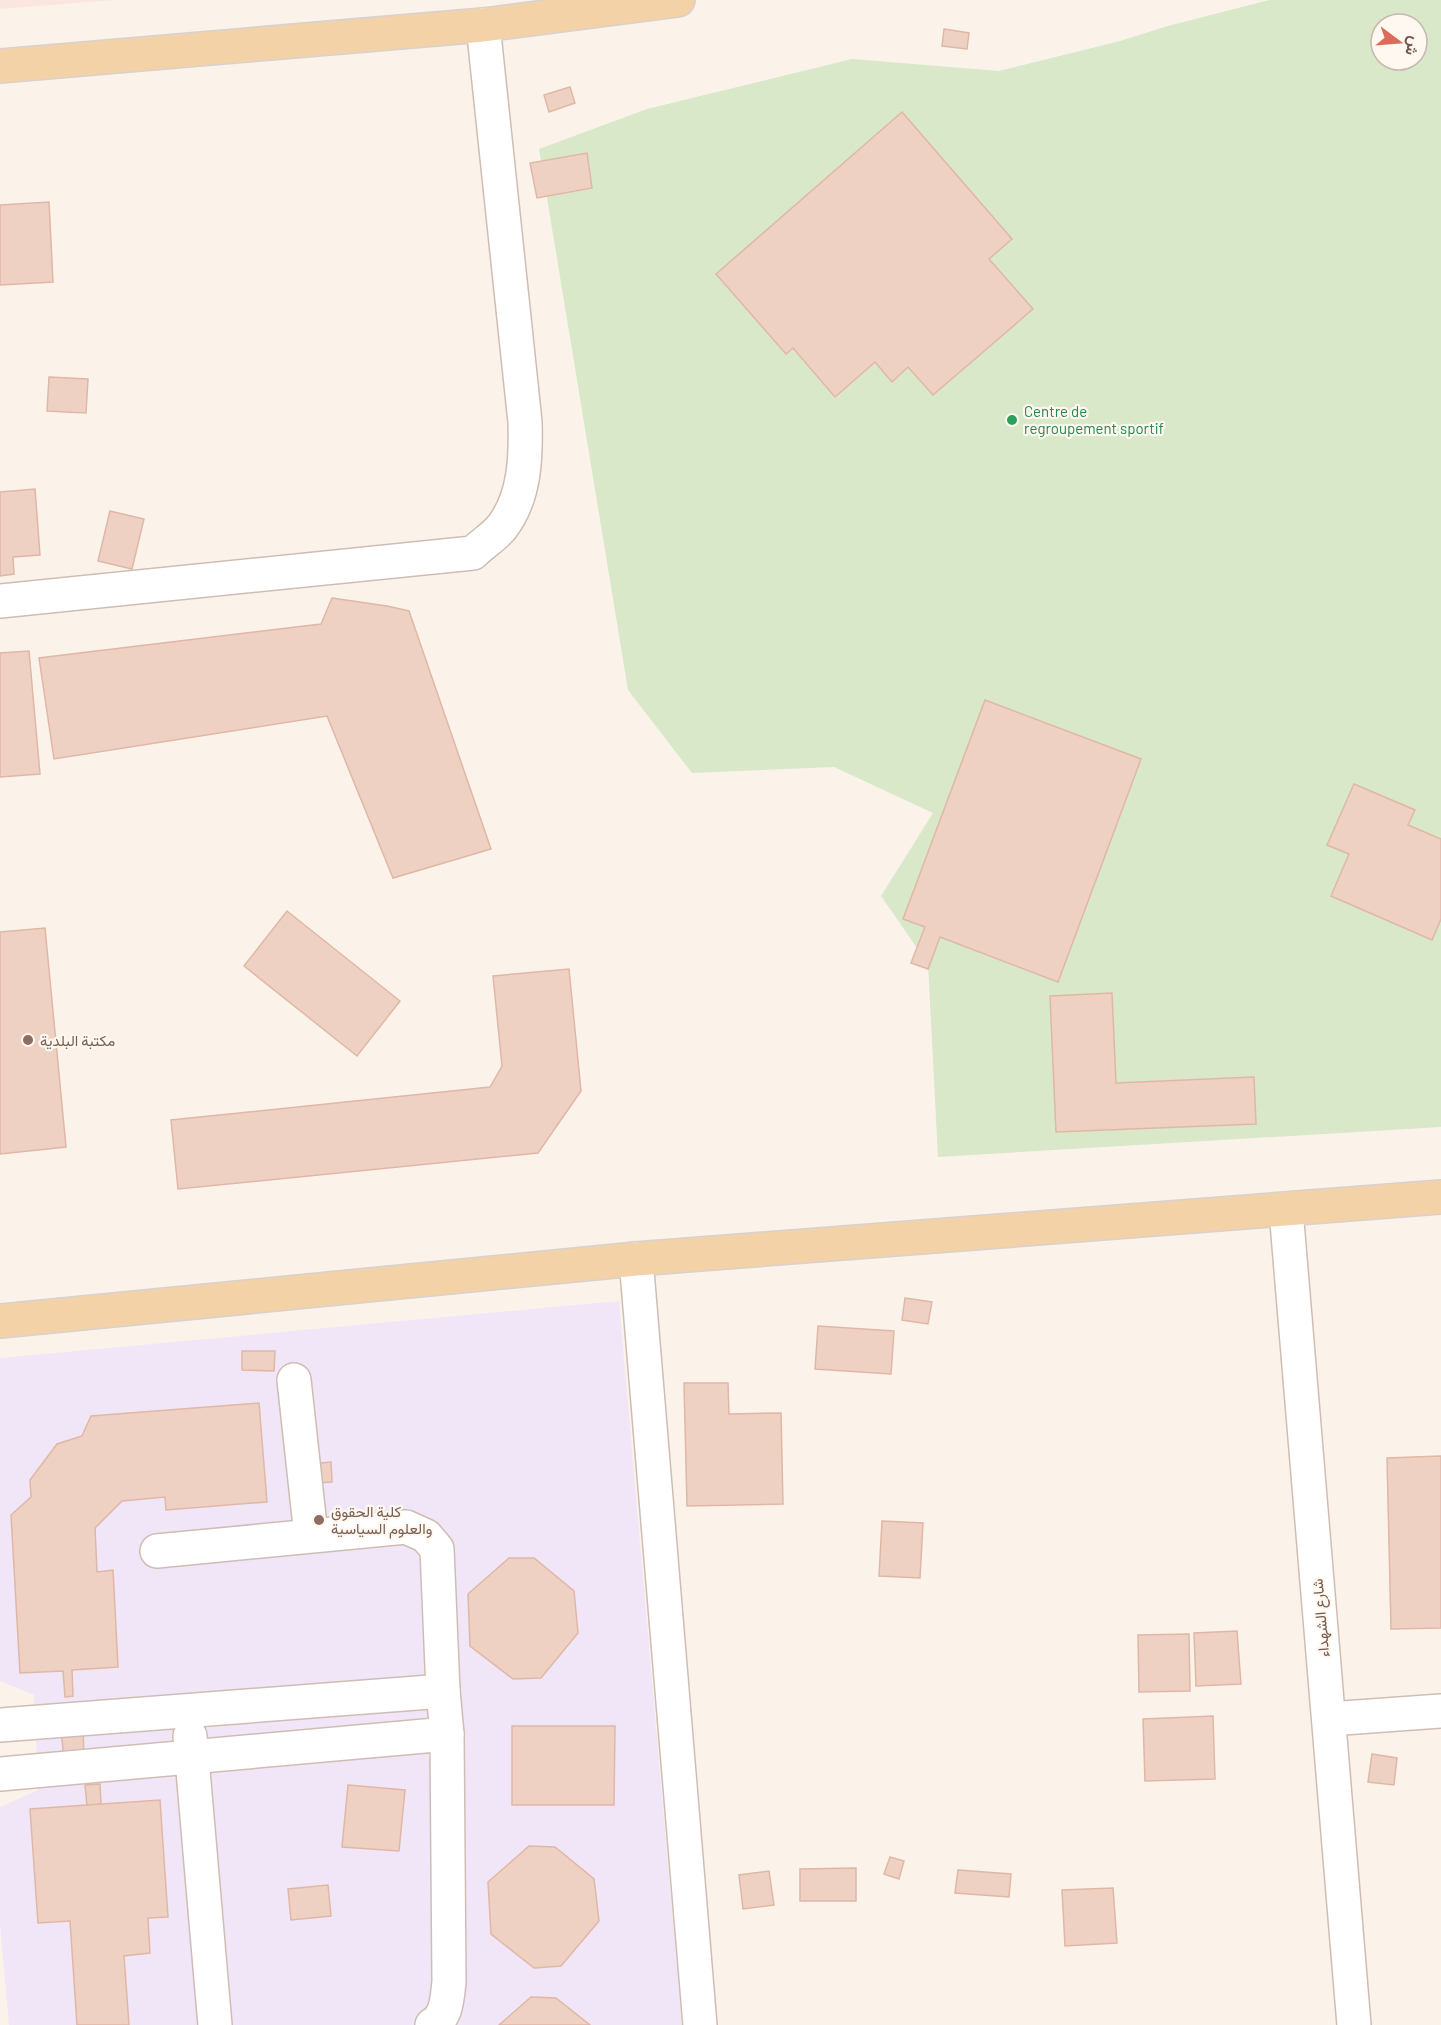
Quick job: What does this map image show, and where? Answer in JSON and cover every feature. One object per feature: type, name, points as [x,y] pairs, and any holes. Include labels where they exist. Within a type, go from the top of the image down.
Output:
[{"type":"main road","points":[[0,66],[483,25],[678,0]]},
{"type":"main road","points":[[0,1321],[636,1259],[1441,1197]]},
{"type":"street","points":[[0,601],[473,552],[502,527],[518,497],[526,457],[483,25]]},
{"type":"street","name":"شارع الشهداء","points":[[1286,1210],[1354,2025]]},
{"type":"street","points":[[636,1259],[700,2025]]},
{"type":"street","points":[[294,1380],[311,1535]]},
{"type":"street","points":[[157,1551],[406,1527],[426,1536],[437,1549],[447,1734],[449,1982],[446,2007],[437,2022],[432,2025]]},
{"type":"street","points":[[0,1725],[443,1691]]},
{"type":"street","points":[[188,1710],[215,2025]]},
{"type":"street","points":[[1329,1719],[1441,1711]]},
{"type":"street","points":[[0,1774],[447,1734]]},
{"type":"shaded area","points":[[0,0],[115,0],[0,9]]},
{"type":"shaded area","name":"كلية الحقوق والعلوم السياسية","points":[[619,1301],[682,2025],[9,2025],[0,1925],[0,1807],[38,1790],[34,1695],[0,1681],[0,1358]]},
{"type":"green space","name":"Centre de regroupement sportif","points":[[1269,0],[1441,0],[1441,1127],[938,1157],[928,964],[881,896],[933,813],[834,767],[692,773],[628,690],[539,149],[647,109],[852,59],[999,71]]},
{"type":"building","points":[[944,29],[969,33],[967,49],[942,46]]},
{"type":"building","points":[[570,87],[575,103],[549,112],[544,95]]},
{"type":"building","points":[[902,112],[1012,239],[989,259],[1033,309],[933,395],[908,367],[892,382],[875,362],[835,397],[793,348],[786,354],[716,274]]},
{"type":"building","points":[[587,153],[592,188],[537,198],[530,163]]},
{"type":"building","points":[[49,202],[53,282],[0,285],[0,205]]},
{"type":"building","points":[[49,377],[88,379],[86,413],[47,411]]},
{"type":"building","points":[[35,489],[40,555],[13,557],[14,574],[0,576],[0,492]]},
{"type":"building","points":[[110,511],[144,519],[132,569],[98,561]]},
{"type":"building","points":[[332,598],[409,611],[491,849],[393,878],[327,716],[54,759],[39,658],[321,624]]},
{"type":"building","points":[[29,651],[40,774],[0,777],[0,653]]},
{"type":"building","points":[[985,700],[1141,759],[1058,982],[940,937],[928,969],[911,963],[925,927],[903,919]]},
{"type":"building","points":[[1354,784],[1415,810],[1408,825],[1441,839],[1441,919],[1432,940],[1331,896],[1349,854],[1327,845]]},
{"type":"building","points":[[287,911],[400,1001],[357,1056],[244,966]]},
{"type":"building","name":"مكتبة البلدية","points":[[45,928],[66,1147],[0,1154],[0,932]]},
{"type":"building","points":[[569,969],[581,1091],[538,1153],[178,1189],[171,1120],[490,1087],[502,1066],[493,976]]},
{"type":"building","points":[[1112,993],[1116,1083],[1254,1077],[1256,1124],[1056,1132],[1050,996]]},
{"type":"building","points":[[905,1298],[932,1302],[928,1324],[902,1320]]},
{"type":"building","points":[[818,1326],[894,1331],[891,1374],[815,1369]]},
{"type":"building","points":[[242,1351],[275,1351],[274,1371],[242,1370]]},
{"type":"building","points":[[684,1383],[728,1383],[729,1414],[781,1413],[783,1504],[687,1506]]},
{"type":"building","points":[[259,1403],[267,1502],[166,1510],[165,1497],[122,1501],[95,1528],[97,1572],[113,1570],[118,1667],[72,1670],[73,1696],[65,1697],[63,1671],[20,1673],[11,1515],[31,1497],[30,1480],[57,1444],[82,1436],[91,1416]]},
{"type":"building","points":[[1441,1456],[1441,1628],[1391,1629],[1387,1458]]},
{"type":"building","points":[[331,1462],[332,1482],[313,1483],[311,1464]]},
{"type":"building","points":[[882,1521],[923,1523],[920,1578],[879,1576]]},
{"type":"building","points":[[509,1558],[534,1558],[574,1591],[578,1633],[541,1678],[513,1679],[470,1646],[468,1594]]},
{"type":"building","points":[[1237,1631],[1241,1684],[1196,1686],[1194,1633]]},
{"type":"building","points":[[1189,1634],[1190,1691],[1139,1692],[1138,1635]]},
{"type":"building","points":[[1213,1716],[1215,1779],[1145,1781],[1143,1719]]},
{"type":"building","points":[[83,1723],[84,1764],[64,1765],[61,1724]]},
{"type":"building","points":[[512,1726],[615,1726],[614,1805],[512,1805]]},
{"type":"building","points":[[1372,1754],[1397,1758],[1394,1785],[1368,1782]]},
{"type":"building","points":[[100,1784],[101,1804],[87,1806],[85,1785]]},
{"type":"building","points":[[348,1785],[405,1790],[399,1851],[342,1847]]},
{"type":"building","points":[[160,1800],[168,1917],[148,1918],[150,1953],[124,1956],[129,2025],[77,2025],[70,1921],[38,1923],[30,1809]]},
{"type":"building","points":[[529,1846],[555,1847],[594,1879],[599,1921],[561,1966],[534,1968],[491,1934],[488,1882]]},
{"type":"building","points":[[890,1857],[904,1861],[899,1879],[884,1874]]},
{"type":"building","points":[[856,1868],[856,1901],[800,1901],[800,1869]]},
{"type":"building","points":[[958,1870],[1011,1874],[1009,1897],[955,1893]]},
{"type":"building","points":[[769,1871],[774,1905],[743,1909],[739,1875]]},
{"type":"building","points":[[328,1885],[331,1916],[291,1920],[288,1889]]},
{"type":"building","points":[[1113,1888],[1117,1943],[1065,1946],[1062,1890]]},
{"type":"building","points":[[531,1997],[556,1998],[590,2025],[499,2025]]},
{"type":"place","name":"Centre de regroupement sportif","points":[[1012,420]]},
{"type":"place","name":"مكتبة البلدية","points":[[28,1040]]},
{"type":"place","name":"كلية الحقوق والعلوم السياسية","points":[[319,1520]]}]
